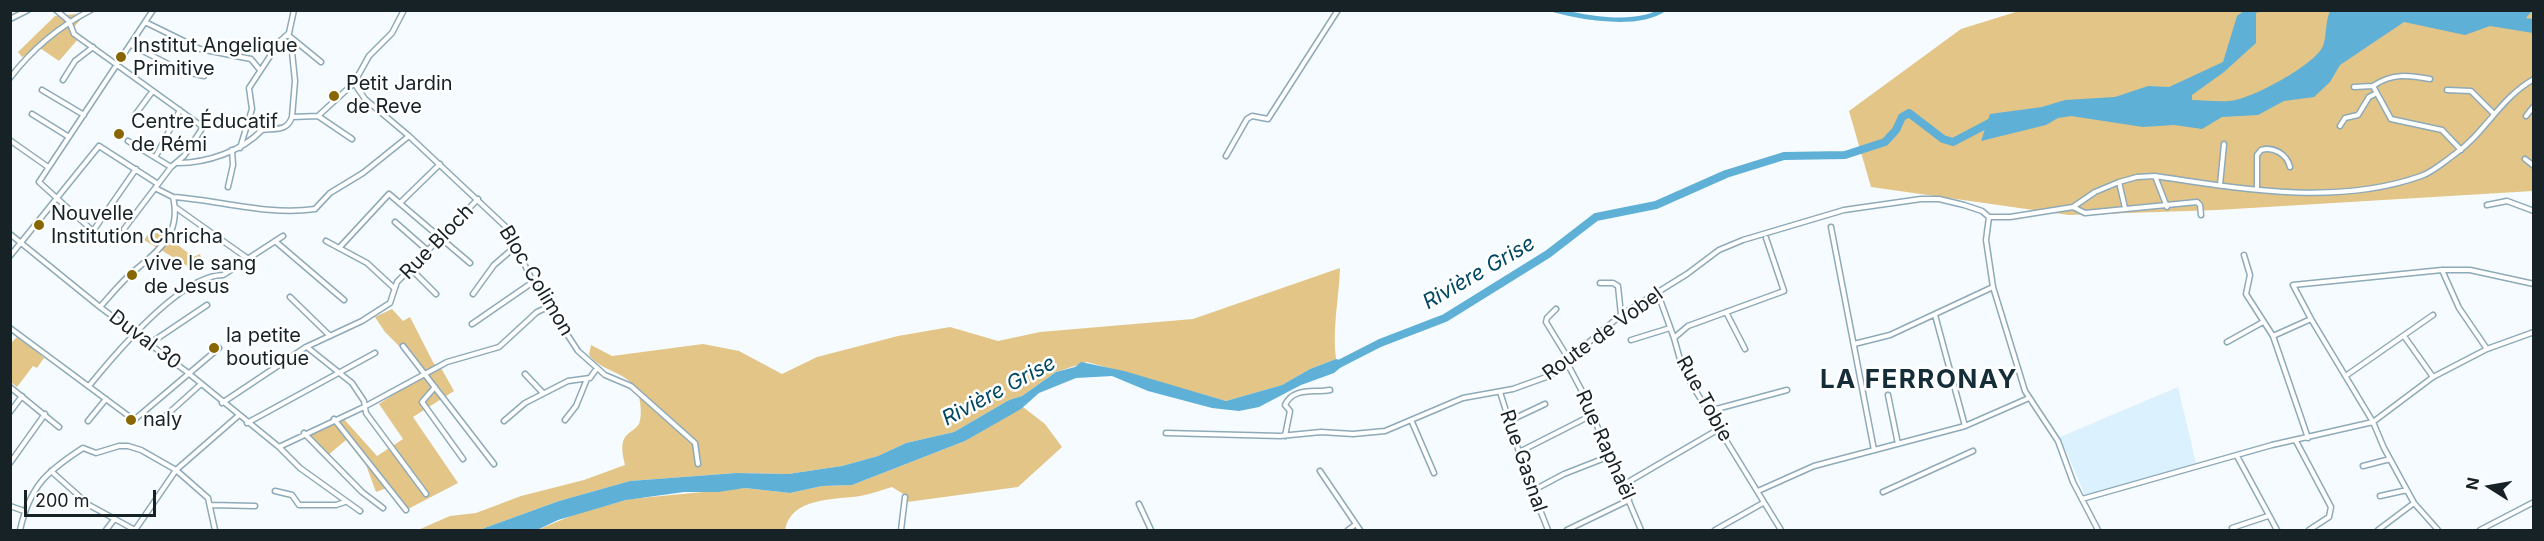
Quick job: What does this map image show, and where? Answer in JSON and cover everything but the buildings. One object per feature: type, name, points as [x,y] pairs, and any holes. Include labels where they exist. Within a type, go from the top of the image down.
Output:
[{"type":"street","points":[[10,19],[28,10]]},
{"type":"street","points":[[56,10],[69,21],[74,34],[203,129],[177,163],[171,166],[124,229]]},
{"type":"street","points":[[10,78],[28,54],[69,21],[91,10]]},
{"type":"street","points":[[136,169],[93,231],[60,198],[39,182],[153,10]]},
{"type":"street","points":[[240,148],[252,109],[248,92],[280,41],[288,35],[294,10]]},
{"type":"street","points":[[177,163],[192,163],[240,148],[250,143],[262,130],[279,130],[292,119],[318,116],[354,83],[369,56],[392,33],[404,10]]},
{"type":"street","points":[[1226,156],[1247,119],[1251,116],[1268,119],[1338,10]]},
{"type":"street","points":[[145,22],[200,49],[251,59],[260,70]]},
{"type":"street","points":[[288,35],[321,62]]},
{"type":"street","points":[[280,41],[292,52],[295,81],[292,119]]},
{"type":"street","points":[[131,45],[182,70],[204,76]]},
{"type":"street","points":[[63,80],[75,61],[93,47]]},
{"type":"street","points":[[2354,87],[2373,86],[2389,76],[2430,79]]},
{"type":"street","points":[[2098,531],[2058,441],[2030,398],[1993,287],[1986,240],[1989,217],[2010,217],[2073,207],[2095,192],[2137,177],[2155,176],[2257,189],[2341,193],[2386,186],[2424,176],[2461,150],[2519,87],[2534,79]]},
{"type":"street","name":"Bloc Colimon","points":[[354,83],[365,99],[410,136],[507,228],[533,282],[548,307],[561,321],[578,351],[605,375],[630,386],[695,443],[698,464]]},
{"type":"street","points":[[2373,86],[2375,94],[2391,119],[2442,130],[2461,150]]},
{"type":"street","points":[[42,90],[84,115]]},
{"type":"street","points":[[2447,90],[2471,92],[2493,113]]},
{"type":"street","points":[[135,115],[152,92]]},
{"type":"street","points":[[2340,126],[2345,118],[2358,115],[2369,97],[2375,94]]},
{"type":"street","points":[[2526,116],[2534,106]]},
{"type":"street","points":[[156,156],[180,110]]},
{"type":"street","points":[[32,114],[69,137]]},
{"type":"street","points":[[318,116],[352,139]]},
{"type":"street","points":[[10,256],[60,198],[99,146],[173,196],[228,206],[294,211],[318,207],[330,193],[363,173],[410,136]]},
{"type":"street","points":[[11,141],[48,166]]},
{"type":"street","points":[[128,141],[171,166]]},
{"type":"street","points":[[2220,185],[2224,144]]},
{"type":"street","points":[[2257,189],[2258,155],[2261,150],[2270,148],[2283,155],[2290,167]]},
{"type":"street","points":[[228,187],[233,165],[232,150]]},
{"type":"street","points":[[2525,159],[2534,166]]},
{"type":"street","points":[[400,203],[440,164]]},
{"type":"street","points":[[2155,176],[2167,207]]},
{"type":"street","points":[[2120,182],[2126,208]]},
{"type":"street","points":[[340,247],[385,195],[390,195],[470,263]]},
{"type":"street","points":[[100,307],[131,274],[163,248],[175,207],[173,196]]},
{"type":"street","name":"Rue Bloch","points":[[222,403],[306,347],[362,321],[390,303],[394,288],[410,268],[478,199]]},
{"type":"street","name":"Route de Vobel","points":[[1166,433],[1285,436],[1321,432],[1353,434],[1385,431],[1412,422],[1463,398],[1500,392],[1534,383],[1549,376],[1621,315],[1728,246],[1781,227],[1844,210],[1939,199],[1982,211],[1989,217]]},
{"type":"street","points":[[2487,205],[2507,201],[2534,211]]},
{"type":"street","points":[[2073,207],[2085,213],[2126,208],[2167,207],[2197,202],[2200,205],[2201,215]]},
{"type":"street","points":[[175,207],[248,258]]},
{"type":"street","points":[[395,222],[427,250]]},
{"type":"street","points":[[1831,227],[1875,450]]},
{"type":"street","name":"Duval 30","points":[[10,234],[100,307],[187,372],[222,403],[279,447],[300,468],[360,511]]},
{"type":"street","points":[[89,386],[134,333],[157,310],[202,280],[213,275],[223,275],[283,236]]},
{"type":"street","name":"Rue Tobie","points":[[1766,238],[1784,291],[1688,326],[1674,338],[1681,363],[1758,491],[1762,503],[1781,531]]},
{"type":"street","points":[[275,241],[344,300]]},
{"type":"street","points":[[326,241],[367,264],[394,288]]},
{"type":"street","points":[[473,294],[494,265],[516,246]]},
{"type":"street","points":[[2244,255],[2250,275],[2246,294],[2273,336],[2308,438]]},
{"type":"street","points":[[410,268],[436,294]]},
{"type":"street","points":[[2442,270],[2459,308],[2487,349]]},
{"type":"street","points":[[2438,531],[2414,503],[2373,422],[2347,375],[2311,319],[2294,285],[2442,270],[2470,270],[2534,284]]},
{"type":"street","points":[[472,324],[533,282]]},
{"type":"street","points":[[1600,284],[1613,283],[1618,286],[1621,315]]},
{"type":"street","points":[[1854,344],[1890,335],[1993,287]]},
{"type":"street","points":[[1658,293],[1674,338]]},
{"type":"street","points":[[290,297],[330,336]]},
{"type":"street","points":[[149,344],[207,305]]},
{"type":"street","points":[[279,447],[339,416],[364,407],[424,372],[447,362],[499,347],[537,312],[548,307]]},
{"type":"street","name":"Rue Raphaël","points":[[1556,309],[1546,322],[1567,360],[1641,531]]},
{"type":"street","points":[[1726,312],[1745,349]]},
{"type":"street","points":[[1935,315],[1965,426]]},
{"type":"street","points":[[2347,375],[2433,315]]},
{"type":"street","points":[[2273,336],[2311,319]]},
{"type":"street","points":[[2227,342],[2264,322]]},
{"type":"street","points":[[10,328],[131,418],[137,419],[187,372],[219,348]]},
{"type":"street","points":[[1631,340],[1670,328]]},
{"type":"street","points":[[2082,499],[2237,456],[2373,422],[2433,377],[2487,349],[2534,332]]},
{"type":"street","points":[[2404,336],[2433,377]]},
{"type":"street","points":[[403,346],[494,464]]},
{"type":"street","points":[[306,347],[342,372],[363,398],[364,407],[426,494]]},
{"type":"street","points":[[247,423],[375,353]]},
{"type":"street","points":[[566,420],[576,406],[587,379],[597,368]]},
{"type":"street","points":[[525,374],[543,393]]},
{"type":"street","points":[[504,421],[525,403],[543,393],[573,379],[587,379]]},
{"type":"street","points":[[161,420],[201,384]]},
{"type":"street","points":[[10,387],[59,427]]},
{"type":"street","points":[[435,387],[422,402],[463,459]]},
{"type":"street","points":[[1285,436],[1290,411],[1285,405],[1288,399],[1300,391],[1329,390]]},
{"type":"street","points":[[1709,411],[1786,390]]},
{"type":"street","name":"Rue Gasnal","points":[[1500,392],[1521,450],[1532,491],[1548,531]]},
{"type":"street","points":[[1888,395],[1898,444]]},
{"type":"street","points":[[10,412],[22,396]]},
{"type":"street","points":[[1758,491],[1814,466],[1965,426],[2030,398]]},
{"type":"street","points":[[88,421],[106,399]]},
{"type":"street","points":[[1509,421],[1545,404]]},
{"type":"street","points":[[10,463],[45,414]]},
{"type":"street","points":[[1521,450],[1592,415]]},
{"type":"street","points":[[51,471],[89,505],[113,521],[135,530],[176,470],[238,416]]},
{"type":"street","points":[[334,419],[406,510]]},
{"type":"street","points":[[1412,422],[1434,473]]},
{"type":"street","points":[[1623,485],[1719,429]]},
{"type":"street","points":[[304,433],[362,492],[383,508]]},
{"type":"street","points":[[2296,441],[2331,507],[2329,517],[2309,531]]},
{"type":"street","points":[[20,531],[30,495],[51,471],[83,448],[96,453],[119,446],[128,446],[141,450],[176,470],[207,496],[215,531]]},
{"type":"street","points":[[1883,492],[1974,451]]},
{"type":"street","points":[[1532,491],[1564,474],[1610,456]]},
{"type":"street","points":[[2237,456],[2277,531]]},
{"type":"street","points":[[2363,466],[2390,459]]},
{"type":"street","points":[[1320,471],[1360,531]]},
{"type":"street","points":[[2380,496],[2407,490]]},
{"type":"street","points":[[275,491],[292,495],[299,505],[336,505],[345,502]]},
{"type":"street","points":[[901,531],[905,497]]},
{"type":"street","points":[[1567,531],[1629,500]]},
{"type":"street","points":[[2480,531],[2534,502]]},
{"type":"street","points":[[1715,531],[1762,503]]},
{"type":"street","points":[[2378,531],[2414,503]]},
{"type":"street","points":[[1138,504],[1151,531]]},
{"type":"street","points":[[210,505],[255,506]]},
{"type":"street","points":[[10,506],[24,511]]},
{"type":"street","points":[[2232,528],[2268,516]]},
{"type":"street","points":[[106,531],[113,521]]},
{"type":"street","points":[[1348,531],[1356,524]]},
{"type":"shaded area","points":[[2019,11],[2533,11],[2533,191],[2217,210],[2069,215],[1871,187],[1849,111],[1961,29]]},
{"type":"shaded area","points":[[77,14],[82,18],[73,28],[80,37],[59,61],[40,48],[22,57],[18,52],[55,16]]},
{"type":"shaded area","points":[[151,231],[168,237],[193,257],[200,254],[202,262],[189,270],[186,265],[144,240]]},
{"type":"shaded area","points":[[1340,268],[1335,325],[1336,359],[1310,369],[1282,385],[1226,401],[1087,362],[1056,372],[1022,396],[1009,400],[954,432],[906,443],[878,456],[842,466],[788,474],[736,473],[630,481],[559,501],[479,530],[418,530],[450,516],[476,513],[521,496],[584,480],[625,465],[622,451],[623,440],[638,426],[640,420],[638,394],[630,382],[589,355],[591,345],[612,356],[703,344],[739,351],[782,374],[817,357],[898,336],[950,327],[998,341],[1040,332],[1193,319]]},
{"type":"shaded area","points":[[392,309],[403,321],[410,317],[434,364],[440,366],[454,391],[413,417],[458,483],[408,509],[389,487],[376,492],[366,465],[346,440],[327,456],[308,436],[343,418],[377,456],[403,439],[379,404],[426,373],[385,332],[375,317]]},
{"type":"shaded area","points":[[18,336],[44,358],[37,368],[33,366],[17,387],[11,382],[10,344]]},
{"type":"shaded area","points":[[2178,387],[2196,463],[2085,495],[2060,437]]},
{"type":"shaded area","points":[[1023,407],[1045,424],[1062,447],[1018,487],[907,502],[908,497],[892,487],[864,495],[815,502],[805,506],[789,519],[785,530],[537,530],[576,514],[630,499],[745,488],[790,493],[822,486],[852,485],[965,441]]},
{"type":"water","points":[[2245,10],[2261,11],[2256,13],[2256,43],[2224,72],[2192,95],[2192,100],[2239,99],[2266,88],[2295,71],[2318,54],[2323,46],[2330,11],[2532,11],[2526,18],[2533,19],[2533,33],[2490,26],[2465,35],[2404,22],[2340,65],[2330,82],[2314,97],[2284,101],[2258,115],[2222,117],[2202,129],[2174,125],[2143,127],[2071,116],[2058,118],[2046,125],[1981,141],[1990,114],[2042,107],[2065,100],[2115,97],[2148,86],[2169,87],[2223,62],[2237,16]]},
{"type":"water","points":[[1336,359],[1347,362],[1334,373],[1301,385],[1259,407],[1239,411],[1212,408],[1148,391],[1112,376],[1076,378],[1039,393],[1021,409],[965,441],[852,485],[822,486],[790,493],[745,488],[718,492],[684,492],[626,500],[558,520],[537,530],[479,530],[559,501],[630,481],[736,473],[788,474],[842,466],[878,456],[906,443],[954,432],[1009,400],[1022,396],[1056,372],[1075,367],[1081,362],[1124,371],[1226,401],[1282,385],[1310,369]]},
{"type":"waterway","points":[[1554,10],[1580,16],[1625,20],[1652,15],[1663,10]]},
{"type":"waterway","name":"Rivière Grise","points":[[1335,366],[1380,343],[1445,318],[1548,254],[1596,217],[1656,205],[1726,174],[1784,156],[1845,155],[1885,142],[1896,130],[1902,117],[1909,113],[1943,139],[1953,142],[1995,120]]},
{"type":"place","name":"Institut Angelique Primitive","points":[[121,57]]},
{"type":"place","name":"Petit Jardin de Reve","points":[[334,96]]},
{"type":"place","name":"Centre Éducatif de Rémi","points":[[119,134]]},
{"type":"place","name":"Nouvelle Institution Chricha","points":[[39,225]]},
{"type":"place","name":"vive le sang de Jesus","points":[[132,275]]},
{"type":"place","name":"la petite boutique","points":[[214,348]]},
{"type":"place","name":"naly","points":[[131,420]]},
{"type":"district","name":"LA FERRONAY","points":[[1919,380]]}]
